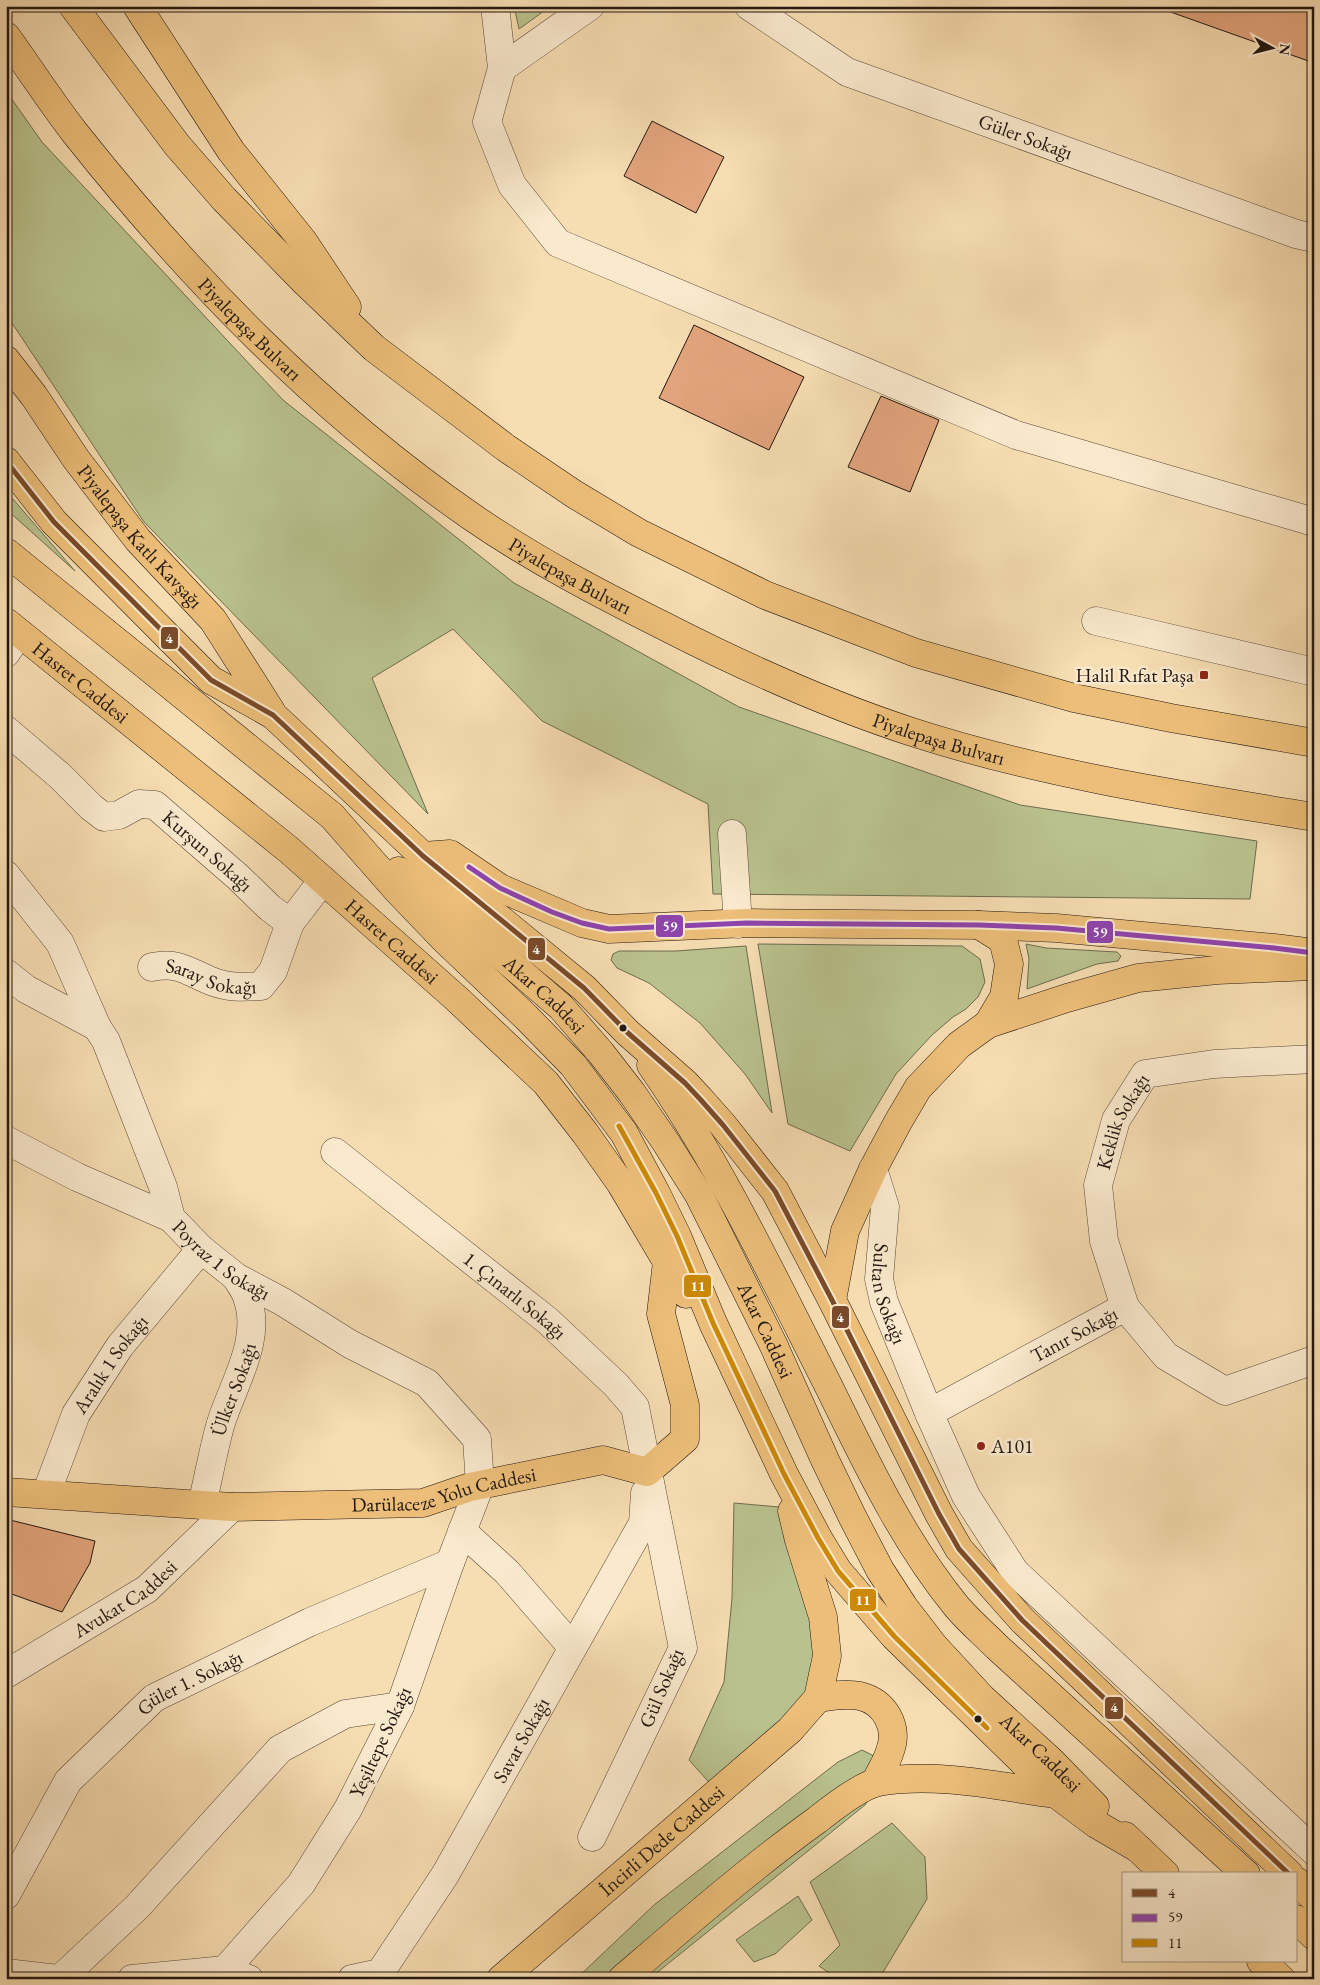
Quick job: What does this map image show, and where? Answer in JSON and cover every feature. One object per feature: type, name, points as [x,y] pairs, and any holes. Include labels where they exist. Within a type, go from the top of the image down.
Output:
[{"type":"main road","points":[[73,6],[177,145],[224,199],[290,268],[374,348],[506,448],[574,494],[639,533],[765,594],[916,653],[996,677],[1093,702],[1171,718],[1312,742]]},
{"type":"main road","points":[[137,6],[231,151],[303,241],[374,348]]},
{"type":"main road","name":"Piyalepaşa Bulvarı","points":[[6,36],[73,131],[220,302],[329,406],[398,464],[474,518],[547,564],[598,593],[738,664],[833,704],[912,732],[995,756],[1117,782],[1314,817]]},
{"type":"main road","name":"Piyalepaşa Katlı Kavşağı","points":[[6,360],[34,396],[76,459],[138,540],[213,620],[273,715]]},
{"type":"main road","points":[[6,461],[54,522],[211,680],[273,715],[423,856],[584,988],[628,1033],[685,1083],[755,1164],[775,1191],[832,1300],[938,1514],[959,1549],[1022,1620],[1287,1872]]},
{"type":"main road","points":[[6,552],[332,816],[397,890],[444,939],[573,1065],[624,1133],[656,1193],[677,1236],[713,1322],[784,1474],[838,1571],[894,1636],[1056,1794],[1096,1824],[1138,1849]]},
{"type":"main road","name":"Hasret Caddesi","points":[[10,636],[196,774],[323,880],[457,999],[546,1083],[586,1133],[621,1184],[684,1292],[713,1322]]},
{"type":"main road","name":"Akar Caddesi","points":[[332,816],[473,931],[561,1007],[601,1052],[660,1133],[699,1195],[772,1344],[852,1516],[880,1570],[904,1607],[934,1646],[982,1698],[1050,1760],[1163,1872]]},
{"type":"main road","points":[[423,856],[450,854],[500,888],[582,923],[609,929],[738,924],[979,925],[1056,928],[1314,953]]},
{"type":"main road","points":[[979,925],[1003,940],[1009,964],[1004,997],[988,1024]]},
{"type":"main road","points":[[832,1300],[845,1231],[873,1169],[898,1122],[918,1088],[959,1045],[988,1024],[1067,998],[1138,978],[1217,970],[1314,966]]},
{"type":"main road","name":"Akar Caddesi","points":[[628,1033],[686,1118],[718,1174],[765,1261],[888,1505],[936,1580],[958,1609],[997,1647],[1244,1872]]},
{"type":"main road","points":[[647,1472],[685,1438],[685,1405],[660,1314],[667,1262]]},
{"type":"main road","name":"Darülaceze Yolu Caddesi","points":[[6,1492],[232,1507],[423,1503],[480,1485],[603,1460],[647,1472]]},
{"type":"main road","points":[[784,1474],[799,1540],[823,1617],[827,1656],[818,1698],[839,1695],[859,1696],[875,1701],[888,1714],[894,1733],[891,1751],[875,1783]]},
{"type":"main road","name":"İncirli Dede Caddesi","points":[[501,1979],[790,1730],[818,1698]]},
{"type":"main road","points":[[622,1979],[710,1903],[799,1832],[843,1800],[875,1783],[904,1779],[950,1779],[1056,1794]]},
{"type":"main road","points":[[1298,1883],[1314,1898]]},
{"type":"main road","points":[[1298,1922],[1314,1936]]},
{"type":"main road","points":[[1252,1962],[1266,1979]]},
{"type":"main road","points":[[1262,1962],[1281,1979]]},
{"type":"street","points":[[495,6],[502,68],[487,122],[512,185],[558,243],[1016,435],[1314,522]]},
{"type":"street","points":[[502,68],[590,6]]},
{"type":"street","name":"Güler Sokağı","points":[[749,6],[847,72],[1296,234],[1314,238]]},
{"type":"street","points":[[1096,621],[1314,672]]},
{"type":"street","name":"Kurşun Sokağı","points":[[6,730],[104,817],[119,815],[139,804],[154,805],[225,865],[270,908],[290,922]]},
{"type":"street","points":[[732,834],[738,924]]},
{"type":"street","name":"Poyraz 1 Sokağı","points":[[6,875],[60,943],[97,1027],[106,1041],[160,1178],[171,1218],[201,1249],[236,1277],[282,1302],[350,1344],[427,1384],[477,1439],[480,1485]]},
{"type":"street","points":[[290,922],[323,880]]},
{"type":"street","name":"Saray Sokağı","points":[[152,967],[168,964],[190,971],[212,982],[236,988],[261,986],[273,971],[290,922]]},
{"type":"street","points":[[6,973],[26,989],[97,1027]]},
{"type":"street","name":"Keklik Sokağı","points":[[1125,1307],[1104,1241],[1098,1185],[1116,1120],[1145,1074],[1214,1064],[1314,1059]]},
{"type":"street","points":[[6,1140],[76,1177],[171,1218]]},
{"type":"street","name":"1. Çınarlı Sokağı","points":[[335,1152],[548,1321],[616,1385],[635,1407],[647,1472]]},
{"type":"street","name":"Sultan Sokağı","points":[[873,1169],[885,1207],[879,1279],[904,1354],[929,1413]]},
{"type":"street","name":"Aralık 1 Sokağı","points":[[46,1494],[76,1414],[120,1346],[201,1249]]},
{"type":"street","name":"Ülker Sokağı","points":[[202,1505],[220,1426],[251,1337],[251,1310],[247,1295],[236,1277]]},
{"type":"street","name":"Tanır Sokağı","points":[[929,1413],[1125,1307],[1166,1356],[1226,1391],[1314,1360]]},
{"type":"street","points":[[929,1413],[966,1496],[1015,1572],[1314,1851]]},
{"type":"street","name":"Savar Sokağı","points":[[352,1979],[380,1972],[445,1875],[572,1646],[643,1523],[647,1472]]},
{"type":"street","name":"Gül Sokağı","points":[[592,1837],[683,1648],[647,1472]]},
{"type":"street","name":"Yeşiltepe Sokağı","points":[[237,1974],[301,1884],[348,1809],[400,1706],[450,1562],[480,1485]]},
{"type":"street","name":"Avukat Caddesi","points":[[6,1674],[147,1589],[232,1507]]},
{"type":"street","points":[[462,1531],[506,1572],[572,1646]]},
{"type":"street","name":"Güler 1. Sokağı","points":[[6,1895],[68,1781],[154,1698],[310,1622],[450,1562]]},
{"type":"street","points":[[6,1973],[59,1979],[137,1907],[280,1749],[345,1714],[400,1706]]},
{"type":"street","points":[[132,1979],[237,1974]]},
{"type":"green space","points":[[514,6],[551,6],[519,29]]},
{"type":"green space","points":[[6,91],[42,142],[283,400],[514,583],[739,707],[1020,805],[1257,841],[1250,899],[713,894],[708,804],[542,721],[453,629],[372,678],[428,814],[144,522],[6,314]]},
{"type":"green space","points":[[6,491],[75,571],[6,509]]},
{"type":"green space","points":[[758,944],[962,946],[980,959],[985,982],[978,997],[966,1009],[953,1017],[932,1035],[896,1074],[850,1151],[788,1124]]},
{"type":"green space","points":[[1026,944],[1046,948],[1117,952],[1121,956],[1118,961],[1097,964],[1027,989],[1029,959]]},
{"type":"green space","points":[[746,946],[772,1113],[745,1074],[700,1023],[649,983],[617,968],[611,960],[613,954],[619,951],[676,951]]},
{"type":"green space","points":[[734,1503],[779,1507],[823,1617],[818,1698],[715,1789],[689,1760],[724,1682],[732,1598]]},
{"type":"green space","points":[[862,1750],[878,1758],[887,1774],[865,1805],[649,1979],[576,1979],[654,1905],[838,1762]]},
{"type":"green space","points":[[892,1823],[925,1857],[927,1899],[879,1979],[833,1979],[834,1976],[819,1966],[840,1945],[810,1882]]},
{"type":"green space","points":[[798,1896],[812,1920],[775,1954],[754,1962],[736,1940]]},
{"type":"building","points":[[1166,6],[1314,6],[1314,63],[1165,10]]},
{"type":"building","points":[[652,121],[724,157],[696,213],[624,176]]},
{"type":"building","points":[[694,325],[804,377],[769,450],[659,398]]},
{"type":"building","points":[[881,396],[939,420],[910,492],[848,467]]},
{"type":"building","points":[[6,1519],[95,1541],[90,1563],[62,1612],[6,1592]]},
{"type":"transit line","name":"4","points":[[6,461],[54,522],[211,680],[273,715],[423,856],[584,988],[628,1033],[685,1083],[700,1099],[775,1191],[939,1514],[959,1549],[1022,1620],[1287,1872]]},
{"type":"transit line","name":"59","points":[[469,867],[500,888],[552,912],[582,923],[609,929],[747,923],[979,925],[1056,928],[1314,953]]},
{"type":"transit line","name":"11","points":[[619,1126],[677,1236],[713,1323],[784,1474],[838,1571],[894,1636],[987,1728]]},
{"type":"place","name":"Halil Rıfat Paşa","points":[[1204,675]]},
{"type":"place","name":"A101","points":[[981,1446]]}]
